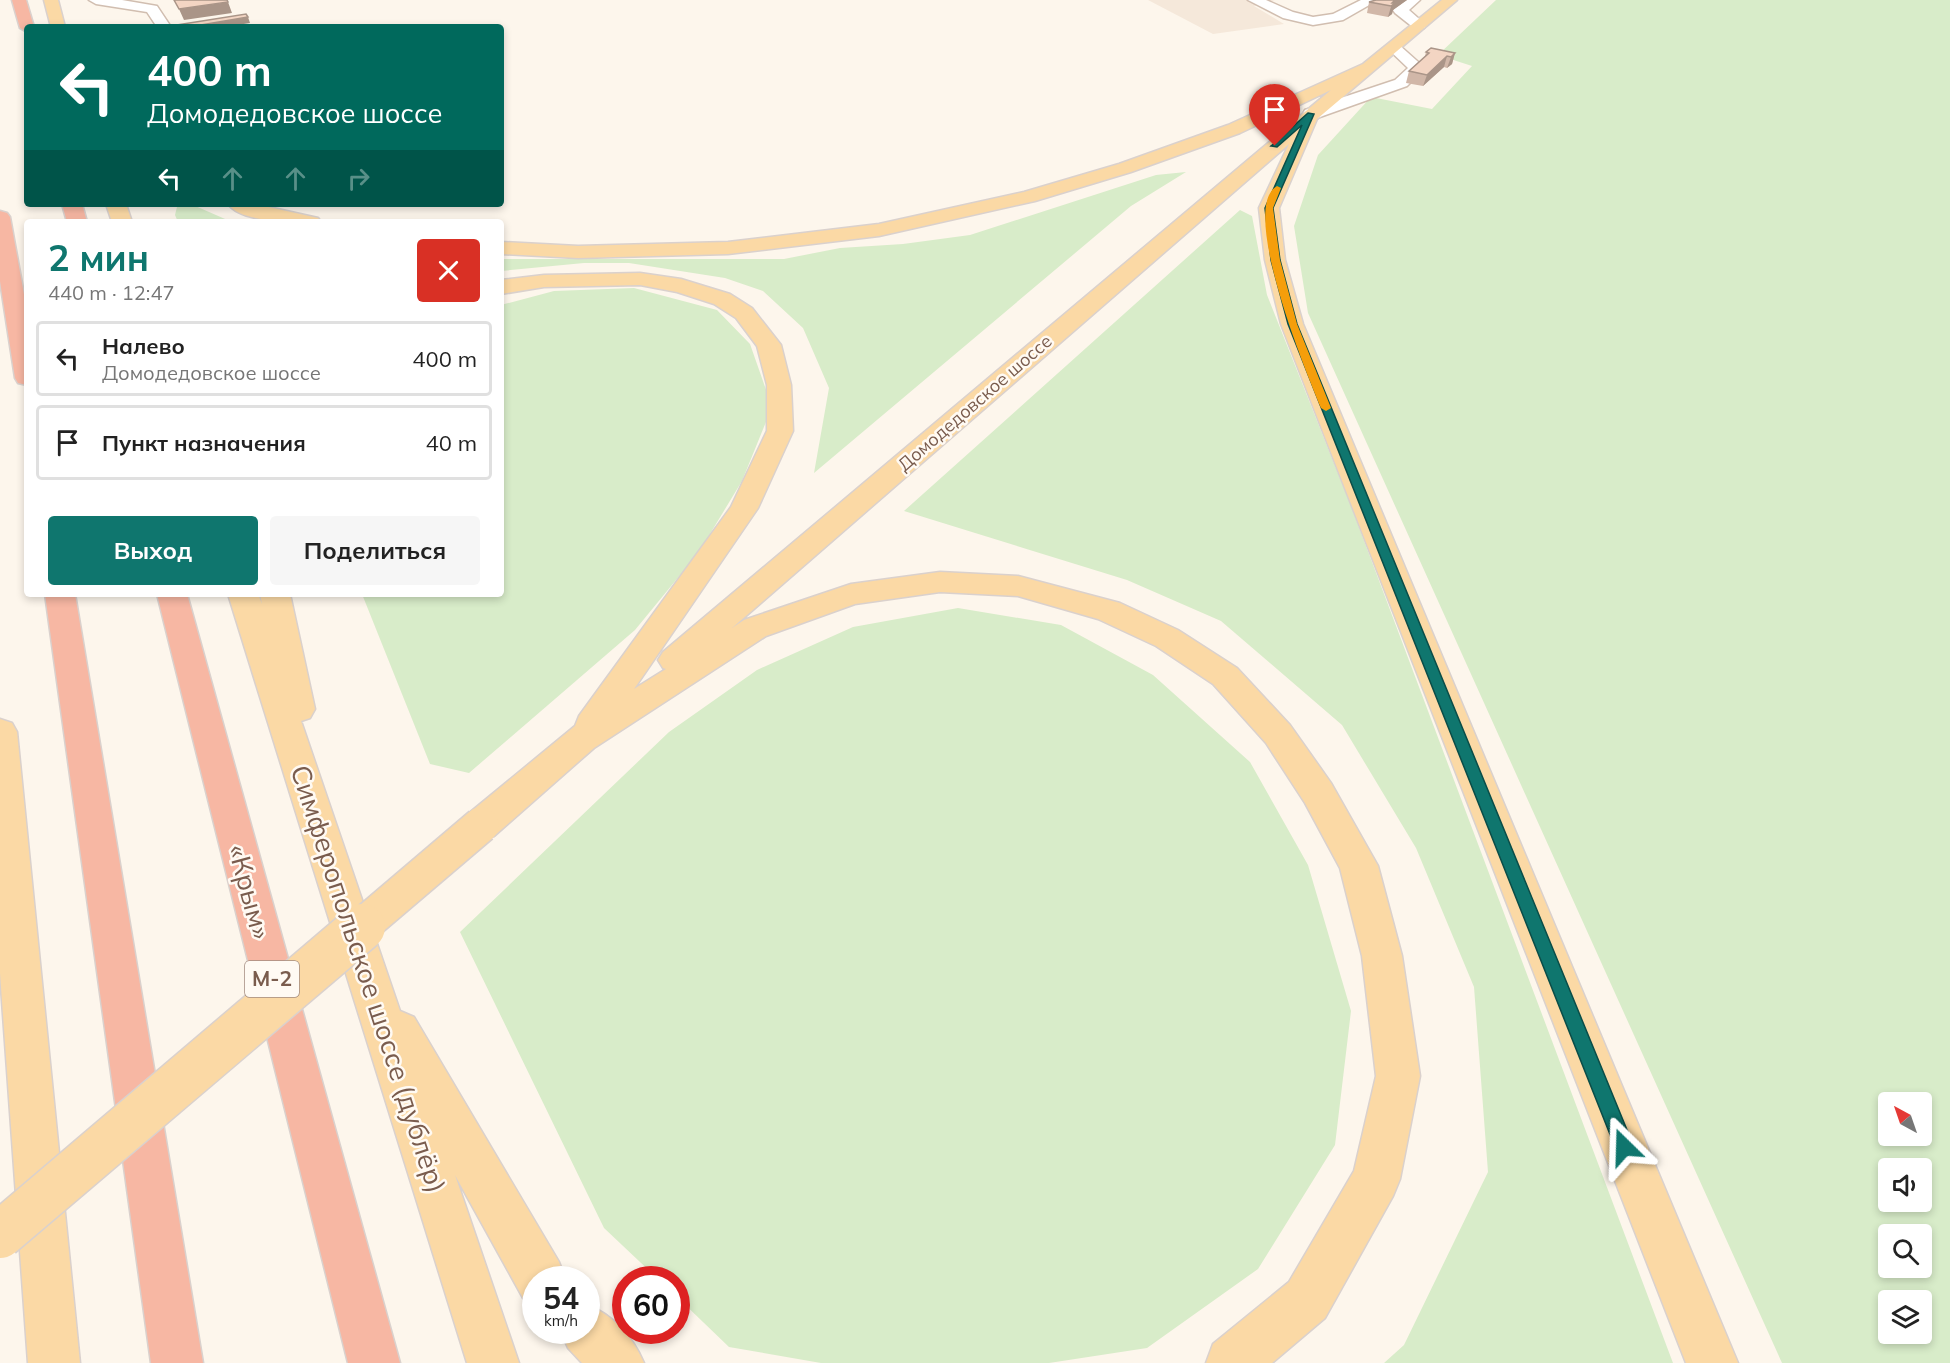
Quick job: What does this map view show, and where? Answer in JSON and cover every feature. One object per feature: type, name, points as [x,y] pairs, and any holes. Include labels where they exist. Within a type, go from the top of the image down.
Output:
[{"type":"highway","points":[[20,0],[26,24]]},
{"type":"highway","points":[[0,217],[24,360]]},
{"type":"highway","points":[[60,597],[177,1363]]},
{"type":"highway","name":"«Крым»","points":[[173,597],[374,1363]]},
{"type":"main road","points":[[51,0],[57,24]]},
{"type":"main road","points":[[504,248],[578,252],[728,248],[879,230],[1028,197],[1125,168],[1234,129],[1368,67],[1450,0]]},
{"type":"main road","name":"Домодедовское шоссе","points":[[582,739],[1368,67]]},
{"type":"main road","points":[[1311,114],[1269,208],[1275,260],[1292,324],[1712,1363]]},
{"type":"main road","points":[[245,207],[296,219]]},
{"type":"main road","points":[[504,287],[544,281],[640,279],[681,286],[722,299],[744,313],[769,345],[779,385],[780,431],[744,508],[582,739]]},
{"type":"main road","points":[[0,1235],[582,739],[755,628],[851,594],[940,582],[1018,586],[1109,612],[1167,638],[1225,676],[1278,734],[1318,793],[1359,866],[1382,956],[1398,1076],[1376,1179],[1307,1300],[1232,1363]]},
{"type":"main road","name":"Симферопольское шоссе (дублёр)","points":[[244,597],[494,1363]]},
{"type":"main road","points":[[276,597],[324,846]]},
{"type":"main road","points":[[0,732],[54,1363]]},
{"type":"main road","points":[[364,970],[533,1266]]},
{"type":"main road","points":[[0,979],[32,1087]]},
{"type":"main road","points":[[600,1344],[618,1363]]},
{"type":"street","points":[[96,0],[152,9],[162,24]]},
{"type":"street","points":[[1255,0],[1286,14],[1317,22],[1346,15],[1371,0]]},
{"type":"street","points":[[1413,0],[1400,10],[1419,25]]},
{"type":"street","points":[[1311,114],[1401,83],[1417,68],[1393,47]]},
{"type":"shaded area","points":[[1148,0],[1275,0],[1254,6],[1284,24],[1213,34]]},
{"type":"green space","points":[[1496,0],[1950,0],[1950,1363],[1782,1363],[1308,313],[1294,226],[1318,155],[1371,97],[1432,109],[1472,66],[1438,55]]},
{"type":"green space","points":[[1186,172],[1131,206],[814,473],[829,388],[803,328],[763,291],[725,278],[629,263],[584,263],[504,271],[504,259],[784,259],[840,248],[903,244],[970,235],[1156,175]]},
{"type":"green space","points":[[177,207],[198,207],[225,219],[177,219],[175,215]]},
{"type":"green space","points":[[1240,210],[1252,216],[1267,295],[1351,506],[1673,1363],[1384,1363],[1404,1345],[1488,1172],[1474,987],[1416,848],[1342,725],[1221,621],[1127,580],[904,511]]},
{"type":"green space","points":[[634,288],[717,310],[750,344],[772,407],[742,481],[699,552],[635,630],[469,773],[430,764],[363,597],[504,597],[504,304],[554,291]]},
{"type":"green space","points":[[958,608],[1061,625],[1153,675],[1250,762],[1308,865],[1351,1011],[1335,1145],[1258,1269],[1147,1348],[1049,1363],[821,1363],[729,1347],[690,1310],[690,1266],[644,1266],[604,1228],[460,932],[669,732],[757,670],[853,627]]},
{"type":"building","points":[[174,0],[227,0],[228,2],[179,9]]},
{"type":"building","points":[[1395,0],[1392,3],[1395,3],[1391,6],[1369,2]]},
{"type":"building","points":[[246,14],[248,17],[207,24],[183,24]]},
{"type":"building","points":[[1431,48],[1455,53],[1451,57],[1447,56],[1427,75],[1409,71],[1429,53],[1426,52]]},
{"type":"slow traffic","points":[[1277,188],[1269,208],[1275,260],[1292,324],[1326,408]]},
{"type":"route","points":[[1275,146],[1311,114],[1269,208],[1275,260],[1292,324],[1624,1147]]}]
